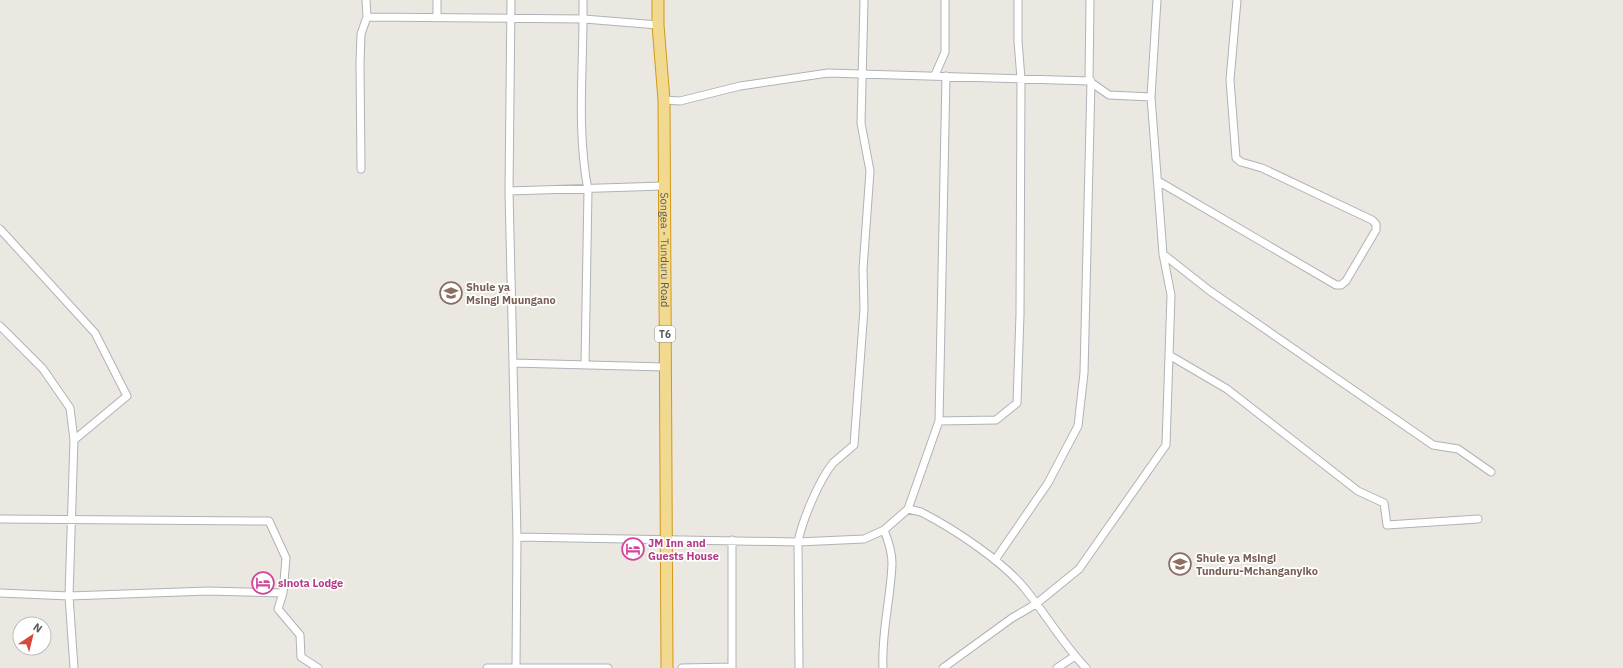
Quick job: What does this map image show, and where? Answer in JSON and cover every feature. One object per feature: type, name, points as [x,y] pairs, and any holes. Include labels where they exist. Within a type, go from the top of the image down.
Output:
[{"type":"highway","name":"Songea - Tunduru Road","points":[[658,0],[658,25],[664,100],[663,186],[666,668]]},
{"type":"street","points":[[361,169],[360,62],[361,34],[367,17],[366,0]]},
{"type":"street","points":[[436,0],[437,18]]},
{"type":"street","points":[[511,0],[509,191],[517,537],[516,668]]},
{"type":"street","points":[[583,0],[584,19],[581,136],[583,163],[588,190],[585,366]]},
{"type":"street","points":[[799,668],[798,542],[802,526],[818,490],[833,464],[854,445],[864,309],[864,269],[870,171],[861,123],[864,0]]},
{"type":"street","points":[[935,75],[945,52],[945,0]]},
{"type":"street","points":[[939,421],[996,420],[1017,403],[1020,314],[1021,79],[1018,41],[1018,0]]},
{"type":"street","points":[[995,560],[1048,483],[1078,426],[1084,365],[1090,81],[1090,0]]},
{"type":"street","points":[[942,668],[1012,618],[1036,604],[1079,569],[1166,445],[1171,296],[1163,254],[1151,97],[1157,0]]},
{"type":"street","points":[[1158,181],[1336,285],[1341,285],[1346,281],[1376,230],[1376,224],[1372,220],[1262,168],[1241,162],[1236,158],[1230,80],[1237,0]]},
{"type":"street","points":[[367,17],[584,19],[658,25]]},
{"type":"street","points":[[664,100],[680,101],[740,86],[828,73],[935,75],[1090,81],[1109,94],[1151,97]]},
{"type":"street","points":[[517,537],[798,542],[864,539],[884,530],[908,509],[939,421],[946,76]]},
{"type":"street","points":[[509,191],[588,190],[663,186]]},
{"type":"street","points":[[0,229],[95,333],[127,396],[74,440]]},
{"type":"street","points":[[1163,254],[1210,291],[1433,445],[1458,449],[1491,472]]},
{"type":"street","points":[[0,326],[43,369],[70,408],[74,440],[69,596],[74,668]]},
{"type":"street","points":[[1169,355],[1227,389],[1358,491],[1384,503],[1387,525],[1478,519]]},
{"type":"street","points":[[513,363],[665,367]]},
{"type":"street","points":[[908,509],[921,512],[933,518],[995,560],[1010,572],[1086,668]]},
{"type":"street","points":[[0,519],[269,522],[286,558],[283,593],[278,609],[300,635],[301,657],[318,668]]},
{"type":"street","points":[[883,668],[882,648],[892,562],[890,546],[884,530]]},
{"type":"street","points":[[682,668],[732,668],[732,540]]},
{"type":"street","points":[[0,593],[69,596],[208,591],[283,593]]},
{"type":"street","points":[[1057,668],[1075,656]]},
{"type":"street","points":[[487,668],[608,668]]},
{"type":"place","name":"Shule ya Msingi Muungano","points":[[451,293]]},
{"type":"place","name":"JM Inn and Guests House","points":[[633,549]]},
{"type":"place","name":"Shule ya Msingi Tunduru-Mchanganyiko","points":[[1180,564]]},
{"type":"place","name":"sinota Lodge","points":[[263,583]]}]
